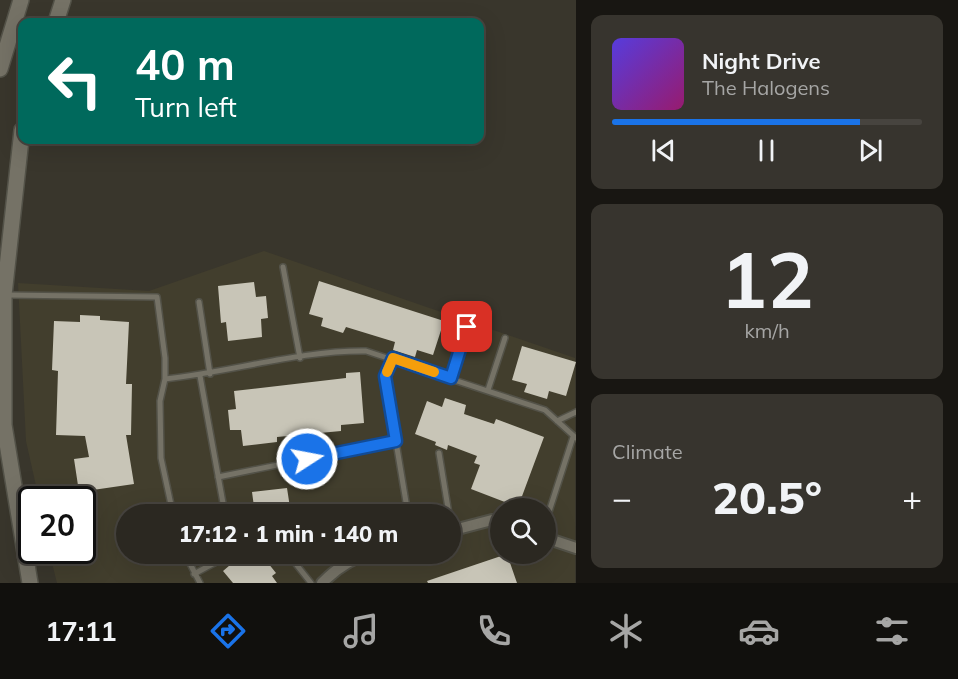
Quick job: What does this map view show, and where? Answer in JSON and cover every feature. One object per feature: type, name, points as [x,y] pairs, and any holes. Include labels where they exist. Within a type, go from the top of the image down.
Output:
[{"type":"main road","points":[[0,69],[21,0]]},
{"type":"main road","points":[[57,18],[63,0]]},
{"type":"main road","points":[[20,144],[2,294],[4,425],[30,583]]},
{"type":"street","points":[[461,528],[490,521]]},
{"type":"street","points":[[556,541],[576,548]]},
{"type":"street","points":[[322,583],[346,564]]},
{"type":"lane","points":[[283,267],[300,358]]},
{"type":"lane","points":[[2,294],[157,297],[165,358],[165,379],[160,401],[161,458],[170,504]]},
{"type":"lane","points":[[199,302],[210,374]]},
{"type":"lane","points":[[451,378],[467,327]]},
{"type":"lane","points":[[488,390],[506,338]]},
{"type":"lane","points":[[165,379],[200,376],[341,351],[366,351],[393,358],[545,410],[574,438],[554,498]]},
{"type":"lane","points":[[393,358],[385,376],[406,504]]},
{"type":"lane","points":[[200,376],[223,504]]},
{"type":"lane","points":[[557,421],[576,412]]},
{"type":"lane","points":[[218,477],[396,441]]},
{"type":"lane","points":[[439,453],[448,504]]},
{"type":"lane","points":[[190,564],[200,583]]},
{"type":"lane","points":[[194,574],[212,564]]},
{"type":"lane","points":[[296,564],[311,583]]},
{"type":"shaded area","points":[[264,251],[575,358],[575,583],[57,583],[52,564],[96,564],[96,486],[36,486],[26,441],[18,283],[149,291]]},
{"type":"building","points":[[319,281],[444,321],[433,355],[417,350],[415,357],[393,350],[395,342],[346,327],[343,333],[321,326],[323,318],[309,314]]},
{"type":"building","points":[[254,282],[256,297],[266,296],[268,318],[261,319],[262,337],[228,341],[226,322],[221,323],[218,286]]},
{"type":"building","points":[[80,315],[100,316],[100,320],[129,322],[126,384],[132,384],[131,435],[126,435],[134,484],[96,490],[96,486],[78,486],[74,459],[89,457],[85,436],[56,435],[58,371],[52,370],[54,321],[80,322]]},
{"type":"building","points":[[522,346],[576,362],[566,396],[549,391],[547,399],[524,392],[527,384],[512,380]]},
{"type":"building","points":[[360,372],[364,423],[341,425],[341,431],[277,437],[277,442],[243,446],[241,430],[230,430],[228,410],[236,409],[234,391],[346,378],[346,373]]},
{"type":"building","points":[[445,398],[466,405],[464,414],[494,424],[496,419],[544,437],[521,498],[494,498],[471,489],[480,465],[474,463],[477,456],[448,445],[447,450],[435,445],[436,442],[415,434],[427,401],[442,407]]},
{"type":"building","points":[[287,488],[289,504],[254,504],[252,492]]},
{"type":"building","points":[[490,560],[490,564],[510,564],[517,583],[428,583],[427,581]]},
{"type":"building","points":[[231,564],[269,564],[276,573],[272,576],[277,583],[233,583],[223,571]]},
{"type":"slow traffic","points":[[387,372],[393,358],[434,372]]},
{"type":"route","points":[[307,459],[396,441],[385,376],[393,358],[451,378],[467,327]]}]
